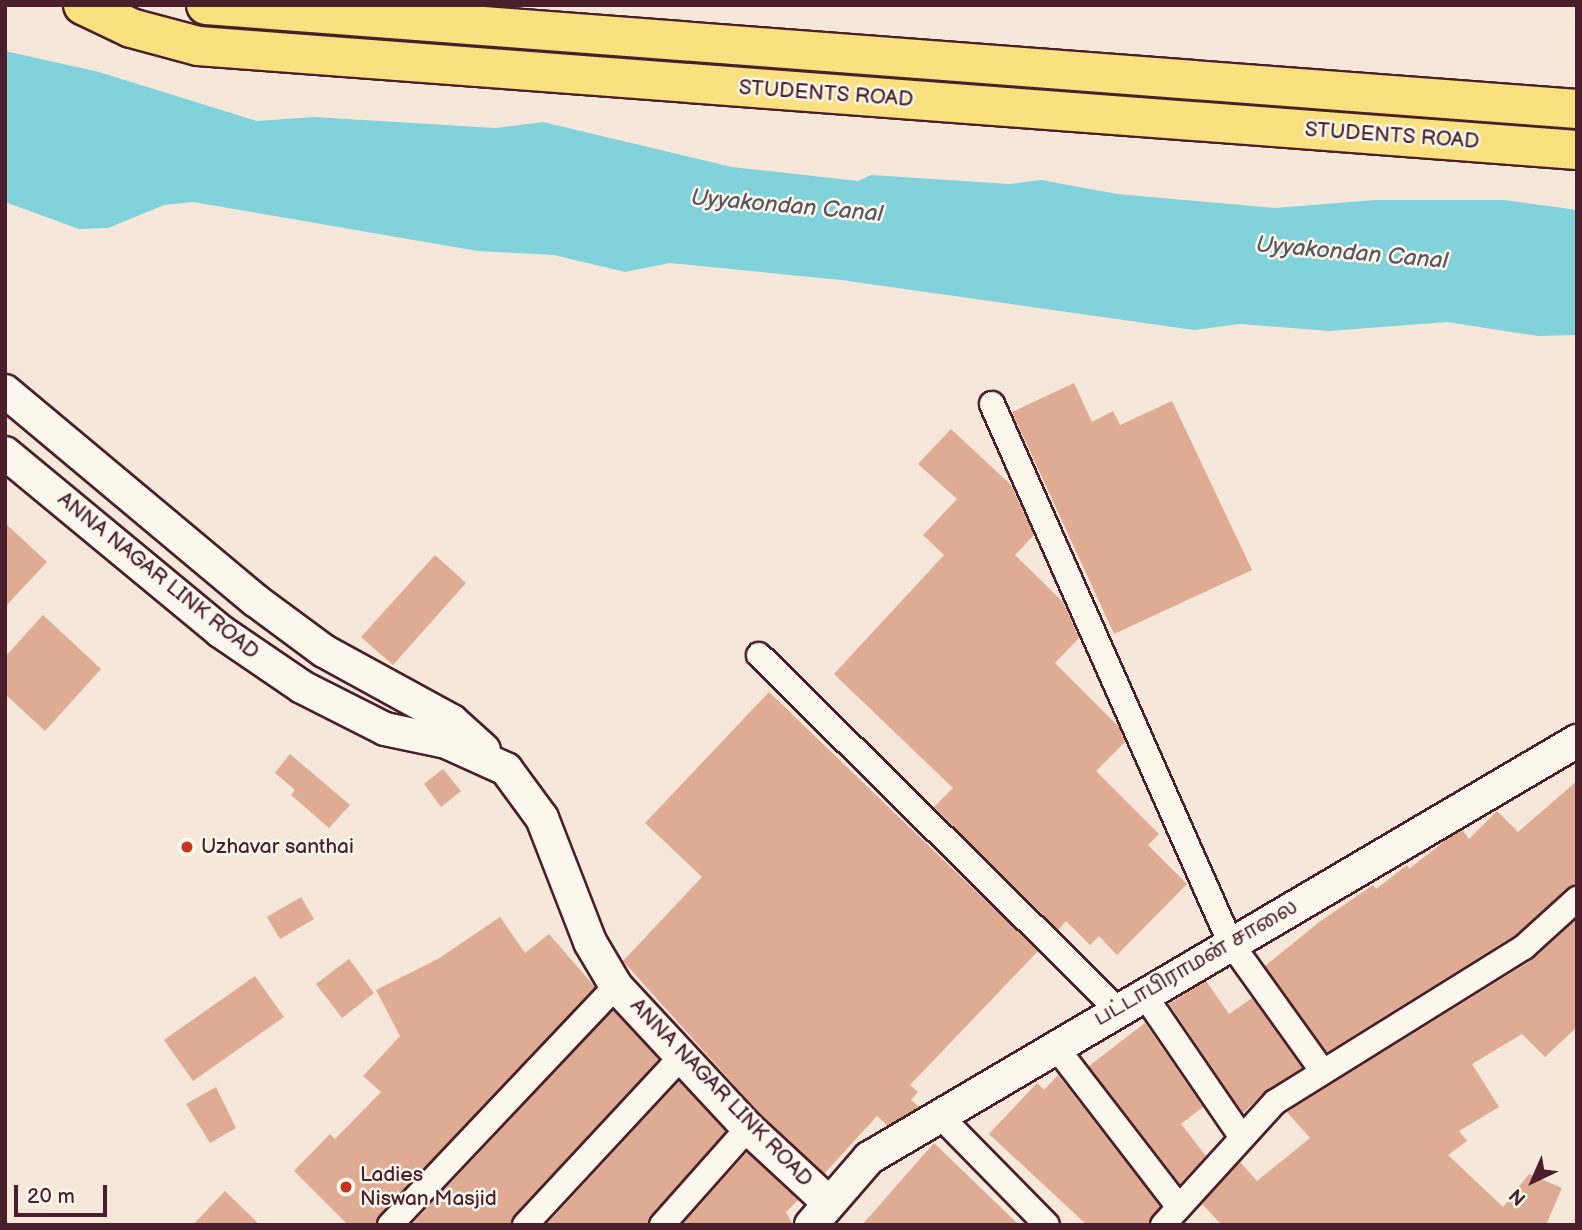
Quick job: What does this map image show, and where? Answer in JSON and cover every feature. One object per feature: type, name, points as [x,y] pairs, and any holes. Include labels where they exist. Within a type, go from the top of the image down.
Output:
[{"type":"main road","name":"STUDENTS ROAD","points":[[83,5],[131,28],[198,46],[1577,150]]},
{"type":"main road","points":[[206,5],[1577,108]]},
{"type":"street","points":[[5,391],[255,600],[324,651],[452,721],[506,769]]},
{"type":"street","points":[[992,404],[1230,942],[1321,1069]]},
{"type":"street","name":"ANNA NAGAR LINK ROAD","points":[[5,453],[220,631],[302,687],[385,729],[446,742],[506,769],[542,818],[590,943],[616,986],[680,1058],[748,1128],[820,1214]]},
{"type":"street","points":[[760,655],[1117,1009]]},
{"type":"street","name":"பட்டாபிராமன் சாலை","points":[[820,1214],[869,1158],[1143,993],[1577,741]]},
{"type":"street","points":[[1055,1046],[1171,1216],[1241,1136],[1275,1102],[1321,1069],[1524,947],[1577,899]]},
{"type":"street","points":[[390,1225],[616,986]]},
{"type":"street","points":[[1143,993],[1241,1136]]},
{"type":"street","points":[[525,1225],[680,1058]]},
{"type":"street","points":[[941,1117],[1047,1225]]},
{"type":"street","points":[[662,1225],[748,1128]]},
{"type":"water","name":"Uyyakondan Canal","points":[[5,51],[99,72],[257,121],[314,117],[495,128],[543,122],[732,167],[858,181],[871,175],[1009,184],[1041,180],[1117,194],[1275,208],[1375,200],[1504,200],[1577,210],[1577,335],[1538,336],[1447,322],[1329,331],[1240,324],[1194,330],[841,280],[670,263],[625,272],[554,255],[478,251],[193,202],[164,205],[108,228],[79,229],[5,202]]},
{"type":"building","points":[[1074,383],[1092,422],[1113,411],[1120,425],[1172,401],[1252,570],[1114,634],[1012,412]]},
{"type":"building","points":[[951,429],[1011,485],[1034,535],[1015,555],[1063,602],[1079,638],[1055,663],[1119,727],[1125,742],[1096,771],[1159,834],[1148,845],[1187,884],[1117,955],[1099,936],[1090,945],[1066,921],[1058,930],[934,807],[953,788],[834,674],[944,555],[923,535],[957,499],[918,464]]},
{"type":"building","points":[[5,523],[47,562],[5,607]]},
{"type":"building","points":[[435,555],[466,583],[393,665],[361,637]]},
{"type":"building","points":[[43,615],[101,669],[45,731],[5,694],[5,657]]},
{"type":"building","points":[[769,692],[1038,951],[910,1085],[918,1092],[911,1100],[919,1107],[888,1126],[877,1116],[824,1174],[761,1115],[623,961],[702,877],[645,823]]},
{"type":"building","points":[[290,754],[350,805],[329,828],[291,795],[295,790],[275,773]]},
{"type":"building","points":[[443,769],[461,791],[441,807],[424,784]]},
{"type":"building","points":[[1577,781],[1577,885],[1515,935],[1327,1052],[1265,966],[1318,923],[1373,885],[1376,889],[1407,865],[1409,869],[1462,830],[1469,839],[1497,811],[1518,832]]},
{"type":"building","points":[[301,897],[314,919],[280,939],[267,917]]},
{"type":"building","points":[[500,917],[525,953],[549,934],[595,987],[376,1225],[348,1225],[294,1171],[330,1134],[335,1139],[381,1092],[363,1076],[400,1036],[376,990],[438,959]]},
{"type":"building","points":[[1577,919],[1577,1027],[1545,1057],[1522,1034],[1472,1064],[1499,1107],[1459,1131],[1467,1141],[1448,1155],[1503,1207],[1529,1174],[1562,1188],[1546,1225],[1222,1225],[1202,1204],[1240,1162],[1257,1181],[1310,1138],[1287,1112],[1532,960]]},
{"type":"building","points":[[349,959],[374,993],[342,1018],[316,984]]},
{"type":"building","points":[[255,976],[284,1017],[193,1081],[164,1040]]},
{"type":"building","points":[[1206,981],[1229,1014],[1252,998],[1302,1068],[1267,1090],[1243,1113],[1169,1004]]},
{"type":"building","points":[[613,1010],[659,1059],[511,1225],[411,1225]]},
{"type":"building","points":[[1145,1023],[1203,1107],[1181,1124],[1206,1156],[1180,1184],[1089,1066]]},
{"type":"building","points":[[1058,1075],[1160,1206],[1149,1225],[1087,1225],[989,1134],[1037,1083],[1044,1090]]},
{"type":"building","points":[[679,1081],[726,1131],[648,1225],[546,1225]]},
{"type":"building","points":[[216,1087],[236,1128],[210,1143],[186,1104]]},
{"type":"building","points":[[934,1143],[1019,1225],[862,1225]]},
{"type":"building","points":[[747,1152],[798,1200],[786,1212],[793,1225],[682,1225]]},
{"type":"building","points":[[225,1191],[260,1225],[193,1225]]},
{"type":"place","name":"Uzhavar santhai","points":[[187,847]]},
{"type":"place","name":"Ladies Niswan Masjid","points":[[346,1187]]}]
